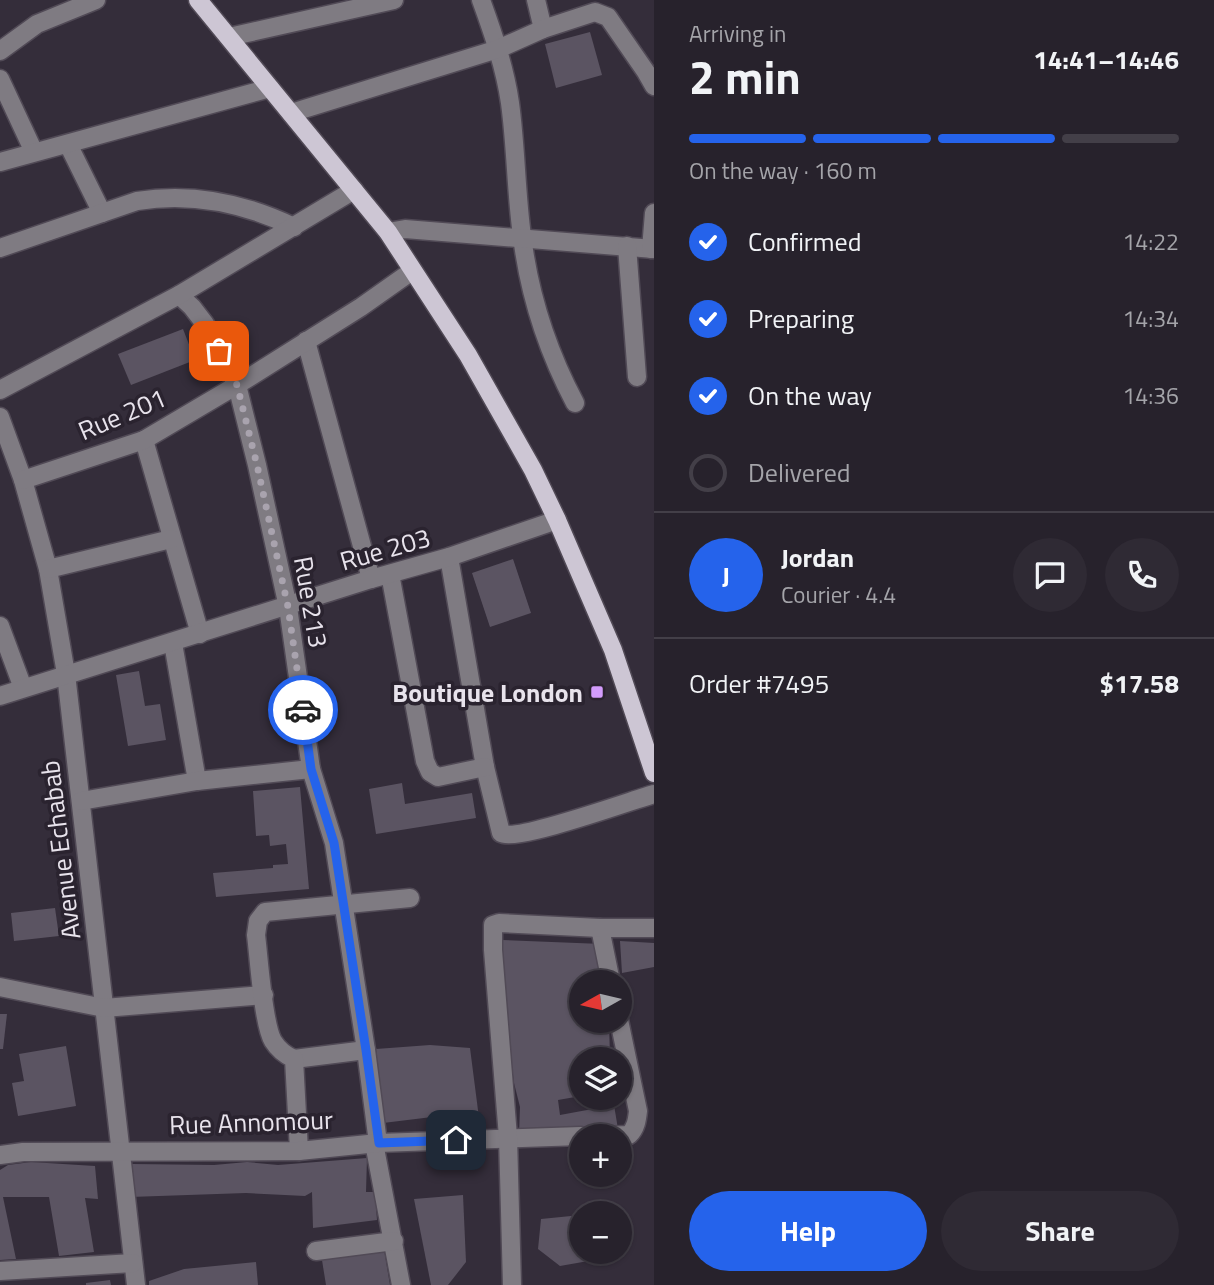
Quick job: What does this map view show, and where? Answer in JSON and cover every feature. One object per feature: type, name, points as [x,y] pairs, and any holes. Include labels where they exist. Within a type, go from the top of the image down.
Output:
[{"type":"main road","points":[[198,0],[388,232],[468,355],[558,520],[613,650],[654,773]]},
{"type":"street","points":[[0,51],[37,24],[96,0]]},
{"type":"street","points":[[229,37],[394,0]]},
{"type":"street","points":[[481,0],[498,50],[510,101],[522,237],[540,318],[562,378],[575,403]]},
{"type":"street","points":[[536,0],[543,29]]},
{"type":"street","points":[[290,113],[498,50],[543,29],[595,12],[608,17],[654,86]]},
{"type":"street","points":[[0,79],[34,152]]},
{"type":"street","points":[[0,162],[270,88]]},
{"type":"street","points":[[68,144],[102,213]]},
{"type":"street","points":[[0,390],[180,295],[354,190]]},
{"type":"street","points":[[0,248],[137,201],[178,197],[219,201],[265,213],[294,227]]},
{"type":"street","points":[[388,232],[405,229],[653,249],[654,213]]},
{"type":"street","points":[[627,246],[637,377]]},
{"type":"street","name":"Rue 201","points":[[23,480],[144,440],[237,385],[412,271]]},
{"type":"street","name":"Rue 213","points":[[180,295],[205,324],[237,385],[257,465],[288,607],[311,769],[334,843],[366,1050],[376,1143],[401,1285]]},
{"type":"street","points":[[306,341],[371,579]]},
{"type":"street","name":"Avenue Echabab","points":[[0,417],[23,480],[48,569],[66,674],[136,1285]]},
{"type":"street","points":[[144,440],[200,634]]},
{"type":"street","name":"Rue 203","points":[[0,696],[390,573],[449,557],[558,520]]},
{"type":"street","points":[[48,569],[171,539]]},
{"type":"street","points":[[449,557],[485,767],[501,833],[508,836],[537,830],[654,794]]},
{"type":"street","points":[[390,573],[425,761],[430,772],[436,777],[485,767]]},
{"type":"street","points":[[0,626],[23,688]]},
{"type":"street","points":[[173,643],[198,781]]},
{"type":"street","points":[[80,801],[198,781],[311,769]]},
{"type":"street","points":[[366,1050],[294,1059],[286,1056],[273,1041],[268,1026],[256,936],[258,921],[265,912],[410,898]]},
{"type":"street","points":[[512,1285],[509,1138],[493,925],[499,923],[654,928]]},
{"type":"street","points":[[600,928],[609,970]]},
{"type":"street","points":[[0,987],[104,1009],[264,995]]},
{"type":"street","points":[[622,1033],[638,1111],[632,1132]]},
{"type":"street","points":[[294,1059],[299,1151]]},
{"type":"street","name":"Rue Annomour","points":[[0,1155],[23,1152],[299,1151],[376,1143],[569,1136]]},
{"type":"street","points":[[316,1251],[394,1241]]},
{"type":"street","points":[[0,1271],[134,1263]]},
{"type":"building","points":[[590,32],[602,75],[556,88],[545,44]]},
{"type":"building","points":[[183,329],[195,360],[131,385],[118,354]]},
{"type":"building","points":[[513,559],[531,613],[490,627],[472,573]]},
{"type":"building","points":[[139,671],[145,706],[160,704],[166,740],[128,746],[116,675]]},
{"type":"building","points":[[402,783],[405,804],[472,793],[476,818],[376,834],[369,789]]},
{"type":"building","points":[[300,787],[309,889],[216,897],[213,873],[273,868],[273,865],[288,864],[286,844],[270,846],[269,835],[256,836],[253,791]]},
{"type":"building","points":[[55,908],[59,936],[14,941],[11,913]]},
{"type":"building","points":[[502,940],[602,944],[603,970],[569,970],[569,1033],[609,1033],[610,1047],[569,1047],[569,1098],[558,1100],[560,1115],[587,1110],[615,1110],[617,1124],[569,1124],[569,1135],[519,1135],[520,1107],[514,1083]]},
{"type":"building","points":[[620,941],[654,943],[654,967],[622,970]]},
{"type":"building","points":[[0,1014],[7,1014],[3,1049],[0,1049]]},
{"type":"building","points":[[430,1045],[470,1048],[479,1118],[432,1117],[383,1123],[376,1049]]},
{"type":"building","points":[[66,1046],[76,1106],[18,1116],[12,1083],[24,1081],[19,1054]]},
{"type":"building","points":[[367,1158],[366,1192],[375,1192],[377,1220],[313,1228],[312,1192],[305,1196],[246,1193],[130,1197],[132,1164],[214,1165],[247,1162],[278,1165]]},
{"type":"building","points":[[31,1162],[95,1166],[98,1199],[85,1198],[94,1252],[59,1256],[49,1197],[3,1197],[16,1259],[0,1260],[0,1170],[8,1165]]},
{"type":"building","points":[[463,1195],[466,1262],[448,1285],[431,1285],[414,1199]]},
{"type":"building","points":[[569,1216],[569,1264],[571,1264],[560,1266],[538,1249],[541,1219]]},
{"type":"building","points":[[383,1243],[390,1285],[326,1285],[321,1254]]},
{"type":"building","points":[[256,1262],[258,1285],[149,1285],[149,1281],[184,1269]]},
{"type":"building","points":[[110,1280],[111,1285],[86,1285],[86,1283]]},
{"type":"way so far","points":[[219,351],[237,385],[257,465],[288,607],[303,710]]},
{"type":"place","name":"Boutique London","points":[[597,692]]},
{"type":"route","points":[[303,710],[311,769],[334,843],[379,1143],[456,1140]]}]
